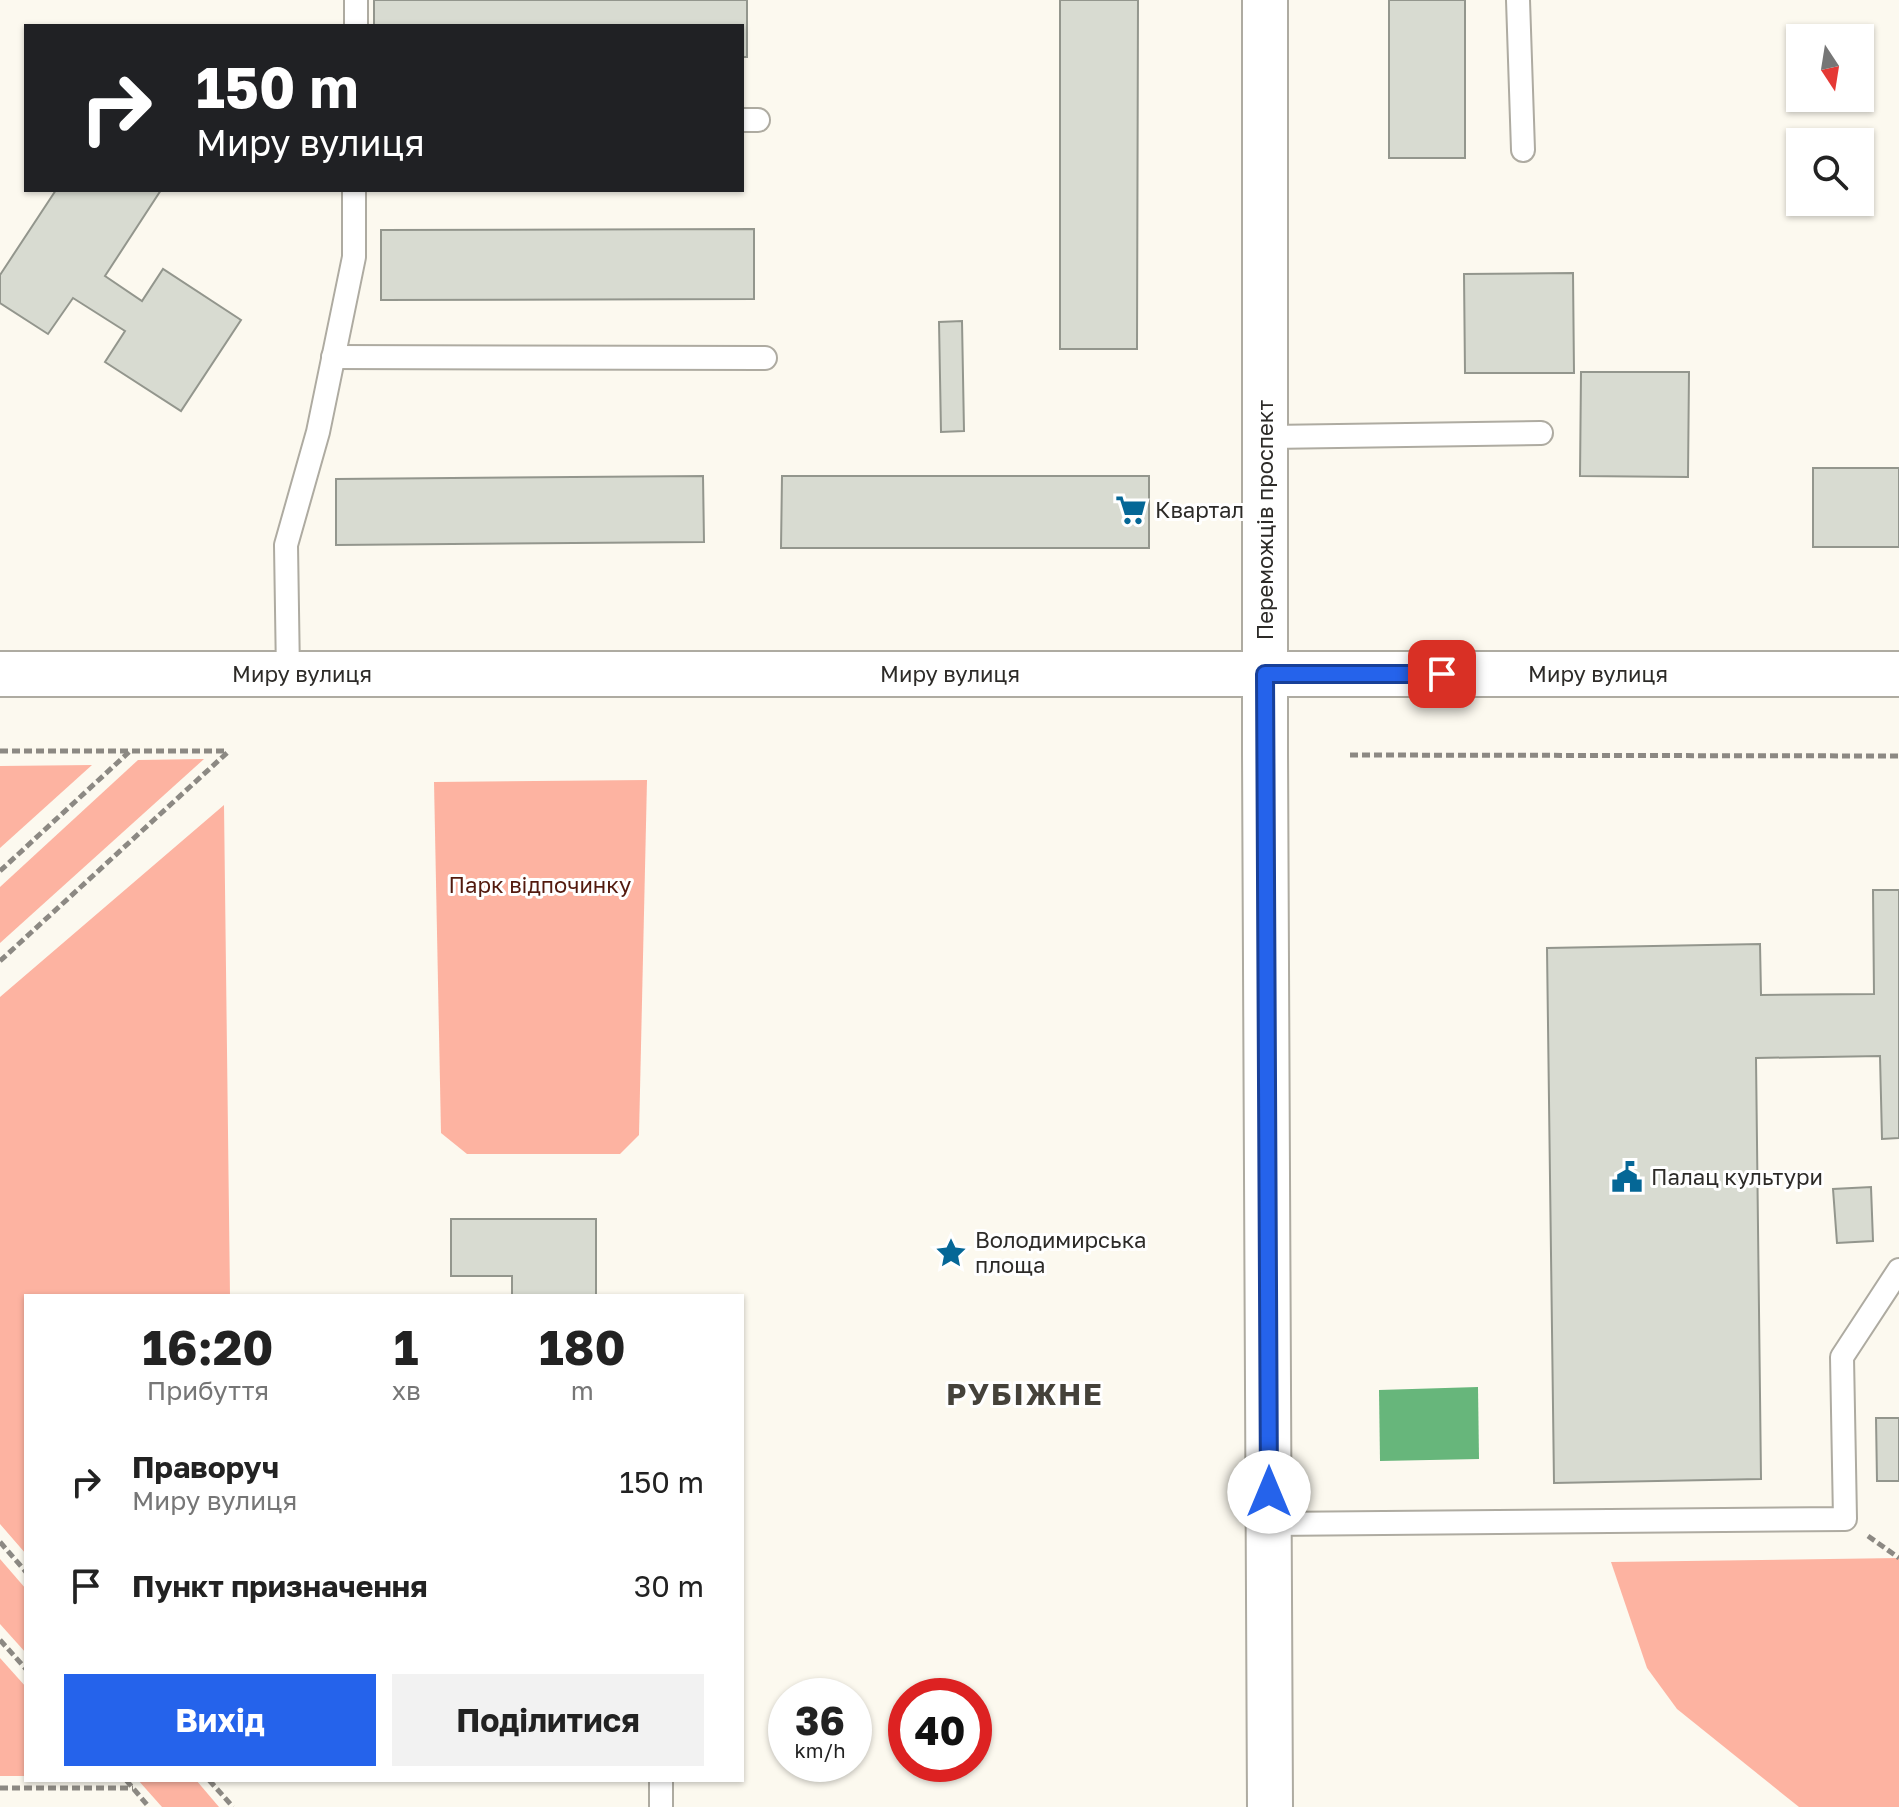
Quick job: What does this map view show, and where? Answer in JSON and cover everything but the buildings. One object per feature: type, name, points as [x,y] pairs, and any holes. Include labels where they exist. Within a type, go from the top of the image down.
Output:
[{"type":"street","name":"Переможців проспект","points":[[1265,0],[1270,1807]]},
{"type":"street","name":"Миру вулиця","points":[[0,674],[1899,674]]},
{"type":"lane","points":[[356,0],[356,24]]},
{"type":"lane","points":[[1518,0],[1523,150]]},
{"type":"lane","points":[[288,674],[286,545],[318,432],[354,257],[354,192]]},
{"type":"lane","points":[[333,357],[765,358]]},
{"type":"lane","points":[[1266,437],[1541,433]]},
{"type":"lane","points":[[1269,1524],[1845,1519],[1842,1357],[1899,1270]]},
{"type":"lane","points":[[661,1782],[661,1807]]},
{"type":"path","points":[[0,751],[229,751],[0,961]]},
{"type":"path","points":[[0,871],[130,751]]},
{"type":"path","points":[[1350,755],[1899,756]]},
{"type":"path","points":[[1845,1519],[1899,1558]]},
{"type":"path","points":[[0,1542],[24,1570]]},
{"type":"path","points":[[0,1640],[24,1667]]},
{"type":"path","points":[[128,1782],[149,1807]]},
{"type":"path","points":[[211,1782],[233,1807]]},
{"type":"path","points":[[0,1788],[133,1788]]},
{"type":"green space","points":[[204,759],[0,943],[0,887],[138,760]]},
{"type":"green space","points":[[92,765],[0,848],[0,766]]},
{"type":"green space","name":"Парк відпочинку","points":[[647,780],[639,1135],[620,1154],[467,1154],[441,1133],[434,782]]},
{"type":"green space","points":[[224,805],[230,1294],[24,1294],[24,1552],[0,1524],[0,997]]},
{"type":"green space","points":[[1899,1558],[1899,1807],[1799,1807],[1677,1709],[1647,1668],[1611,1562]]},
{"type":"green space","points":[[0,1559],[24,1587],[24,1651],[0,1624]]},
{"type":"green space","points":[[0,1658],[24,1685],[24,1776],[0,1776]]},
{"type":"green space","points":[[140,1782],[198,1782],[219,1807],[162,1807]]},
{"type":"shaded area","points":[[1478,1387],[1479,1459],[1380,1461],[1379,1390]]},
{"type":"place","name":"Квартал","points":[[1131,510]]},
{"type":"place","name":"Палац культури","points":[[1627,1177]]},
{"type":"place","name":"Володимирська площа","points":[[951,1253]]},
{"type":"district","name":"РУБІЖНЕ","points":[[1025,1395]]},
{"type":"route","points":[[1269,1492],[1265,674],[1442,674]]}]
